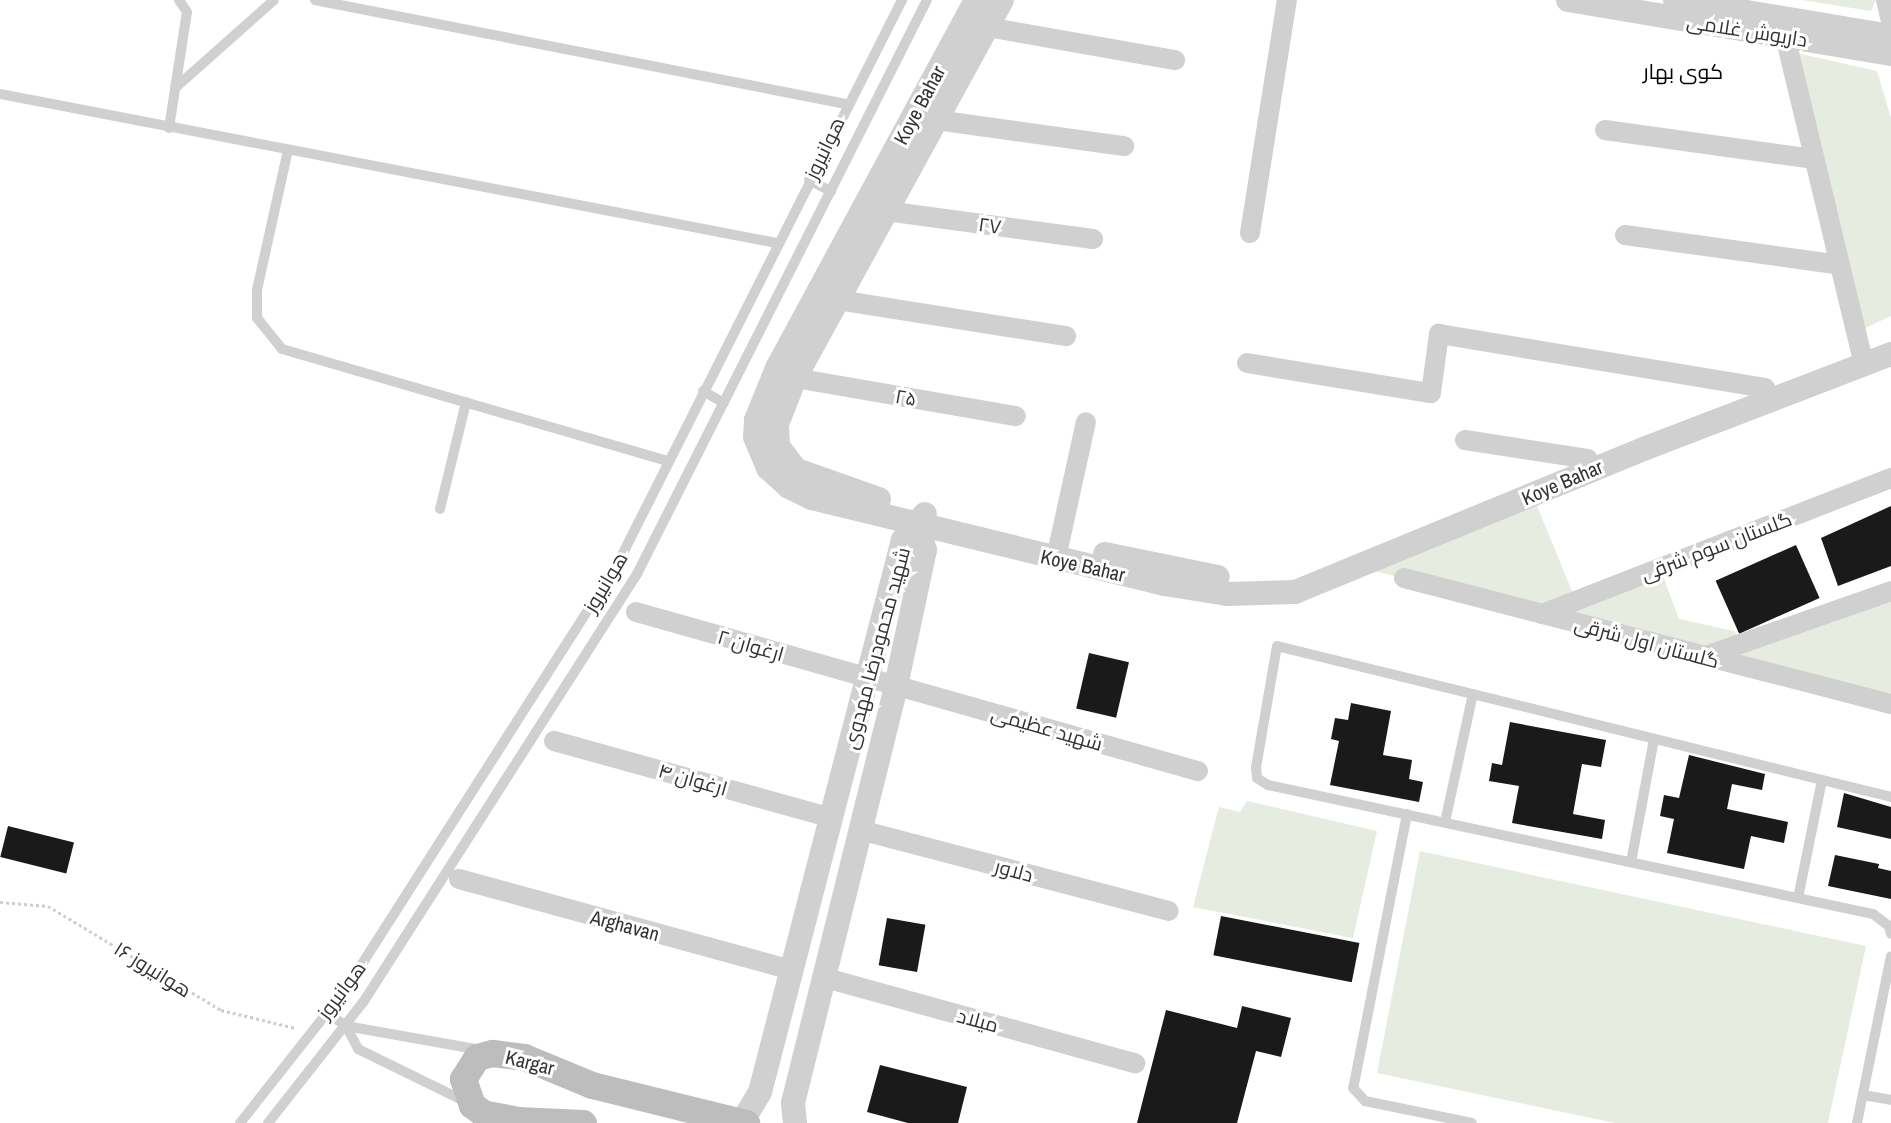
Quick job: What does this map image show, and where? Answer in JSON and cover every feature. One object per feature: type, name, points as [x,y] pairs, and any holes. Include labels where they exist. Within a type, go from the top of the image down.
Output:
[{"type":"main road","name":"Kargar","points":[[472,1105],[463,1079],[477,1057],[492,1053],[538,1061],[592,1085],[744,1123]]},
{"type":"main road","points":[[472,1105],[498,1117],[569,1122]]},
{"type":"street","name":"Koye Bahar","points":[[976,0],[777,368],[756,420],[760,453],[789,487],[833,505],[922,519],[1227,594],[1295,592],[1767,394]]},
{"type":"street","name":"Koye Bahar","points":[[922,519],[808,477],[786,462],[778,446],[777,424],[795,378],[1002,0]]},
{"type":"street","points":[[1250,233],[1287,0]]},
{"type":"street","name":"داریوش غلامی","points":[[1568,0],[1687,8],[1891,36]]},
{"type":"street","points":[[1886,0],[1891,21]]},
{"type":"street","name":"داریوش غلامی","points":[[1687,8],[1785,36],[1891,54]]},
{"type":"street","points":[[987,27],[1175,60]]},
{"type":"street","points":[[1785,36],[1863,359]]},
{"type":"street","points":[[936,120],[1124,146]]},
{"type":"street","points":[[1605,130],[1814,159]]},
{"type":"street","name":"۲۷","points":[[886,211],[1094,239]]},
{"type":"street","points":[[1625,235],[1840,265]]},
{"type":"street","points":[[838,300],[1066,336]]},
{"type":"street","points":[[1247,363],[1431,393],[1439,334],[1767,394]]},
{"type":"street","name":"Koye Bahar","points":[[1863,359],[1891,341]]},
{"type":"street","name":"Koye Bahar","points":[[1058,551],[1253,584],[1323,568],[1588,459],[1863,359],[1891,354]]},
{"type":"street","name":"۲۵","points":[[795,378],[1017,416]]},
{"type":"street","points":[[1058,551],[1086,422]]},
{"type":"street","points":[[1465,440],[1588,459]]},
{"type":"street","name":"گلستان سوم شرقی","points":[[1542,614],[1891,478]]},
{"type":"street","name":"شهید محمودرضا مهدوی","points":[[744,1123],[760,1092],[903,540],[922,519]]},
{"type":"street","name":"شهید محمودرضا مهدوی","points":[[795,1123],[793,1103],[822,978],[896,686],[925,550],[922,519]]},
{"type":"street","name":"گلستان اول شرقی","points":[[1404,578],[1891,704]]},
{"type":"street","points":[[1703,657],[1891,591]]},
{"type":"street","name":"ارغوان ۲","points":[[636,612],[896,686]]},
{"type":"street","name":"شهید عظیمی","points":[[896,686],[1198,771]]},
{"type":"street","name":"ارغوان ۴","points":[[554,741],[831,818]]},
{"type":"street","name":"دلاور","points":[[860,830],[1170,911]]},
{"type":"street","name":"Arghavan","points":[[459,879],[792,970]]},
{"type":"street","points":[[792,970],[822,978]]},
{"type":"street","name":"میلاد","points":[[822,978],[1135,1063]]},
{"type":"lane","points":[[169,128],[187,12],[179,0]]},
{"type":"lane","points":[[175,88],[274,0]]},
{"type":"lane","points":[[315,0],[846,104]]},
{"type":"lane","name":"هوانیروز","points":[[240,1123],[346,988],[618,563],[846,104],[902,0]]},
{"type":"lane","name":"هوانیروز","points":[[268,1123],[346,1026],[637,574],[927,0]]},
{"type":"lane","points":[[0,94],[777,243]]},
{"type":"lane","points":[[288,150],[258,290],[257,318],[268,336],[282,349],[668,461]]},
{"type":"lane","points":[[809,180],[831,191]]},
{"type":"lane","points":[[703,391],[724,403]]},
{"type":"lane","points":[[440,509],[466,402]]},
{"type":"lane","points":[[589,609],[606,622]]},
{"type":"lane","points":[[1891,797],[1277,646],[1257,778],[1268,785],[1873,914],[1889,926],[1891,934]]},
{"type":"lane","points":[[1445,822],[1473,694]]},
{"type":"lane","points":[[1630,862],[1654,739]]},
{"type":"lane","points":[[1798,898],[1822,780]]},
{"type":"lane","points":[[1407,814],[1353,1088],[1365,1101],[1467,1122]]},
{"type":"lane","points":[[1857,1123],[1891,956]]},
{"type":"lane","points":[[326,1012],[346,1026],[492,1053]]},
{"type":"lane","points":[[346,1026],[358,1049],[472,1105]]},
{"type":"lane","points":[[1863,1095],[1891,1100]]},
{"type":"path","name":"هوانیروز ۱۶","points":[[0,902],[27,902],[57,910],[221,1010],[310,1032]]},
{"type":"shaded area","points":[[1802,0],[1876,0],[1871,11]]},
{"type":"shaded area","points":[[1796,53],[1877,71],[1891,118],[1891,316],[1861,330]]},
{"type":"shaded area","points":[[1535,501],[1576,601],[1660,568],[1679,619],[1734,631],[1741,638],[1891,591],[1891,704],[1367,569]]},
{"type":"shaded area","points":[[1247,801],[1377,831],[1353,938],[1193,907],[1219,807],[1240,812]]},
{"type":"shaded area","points":[[1420,851],[1866,946],[1828,1123],[1615,1123],[1377,1073]]},
{"type":"building","points":[[1891,506],[1891,566],[1838,586],[1821,538]]},
{"type":"building","points":[[1796,545],[1820,598],[1739,634],[1716,581]]},
{"type":"building","points":[[1089,653],[1129,662],[1116,718],[1076,709]]},
{"type":"building","points":[[1351,703],[1391,711],[1383,755],[1412,760],[1409,779],[1423,782],[1419,802],[1330,785],[1339,741],[1331,739],[1335,718],[1348,720]]},
{"type":"building","points":[[1510,722],[1606,740],[1601,767],[1582,764],[1573,814],[1605,820],[1602,839],[1512,823],[1519,786],[1489,781],[1492,763],[1502,765]]},
{"type":"building","points":[[1689,755],[1765,774],[1762,790],[1732,784],[1727,809],[1788,822],[1784,843],[1751,836],[1744,869],[1667,853],[1674,819],[1660,816],[1664,795],[1679,798]]},
{"type":"building","points":[[1844,793],[1891,807],[1891,839],[1837,827]]},
{"type":"building","points":[[8,826],[74,842],[66,874],[0,857]]},
{"type":"building","points":[[1835,855],[1879,864],[1878,868],[1891,871],[1891,899],[1828,886]]},
{"type":"building","points":[[1221,916],[1359,943],[1352,982],[1213,955]]},
{"type":"building","points":[[887,918],[925,925],[917,972],[879,965]]},
{"type":"building","points":[[1242,1006],[1291,1018],[1281,1057],[1256,1051],[1237,1123],[1137,1123],[1166,1010],[1237,1028]]},
{"type":"building","points":[[880,1065],[967,1087],[958,1123],[908,1123],[867,1112]]},
{"type":"district","name":"کوی بهار","points":[[1683,72]]}]
